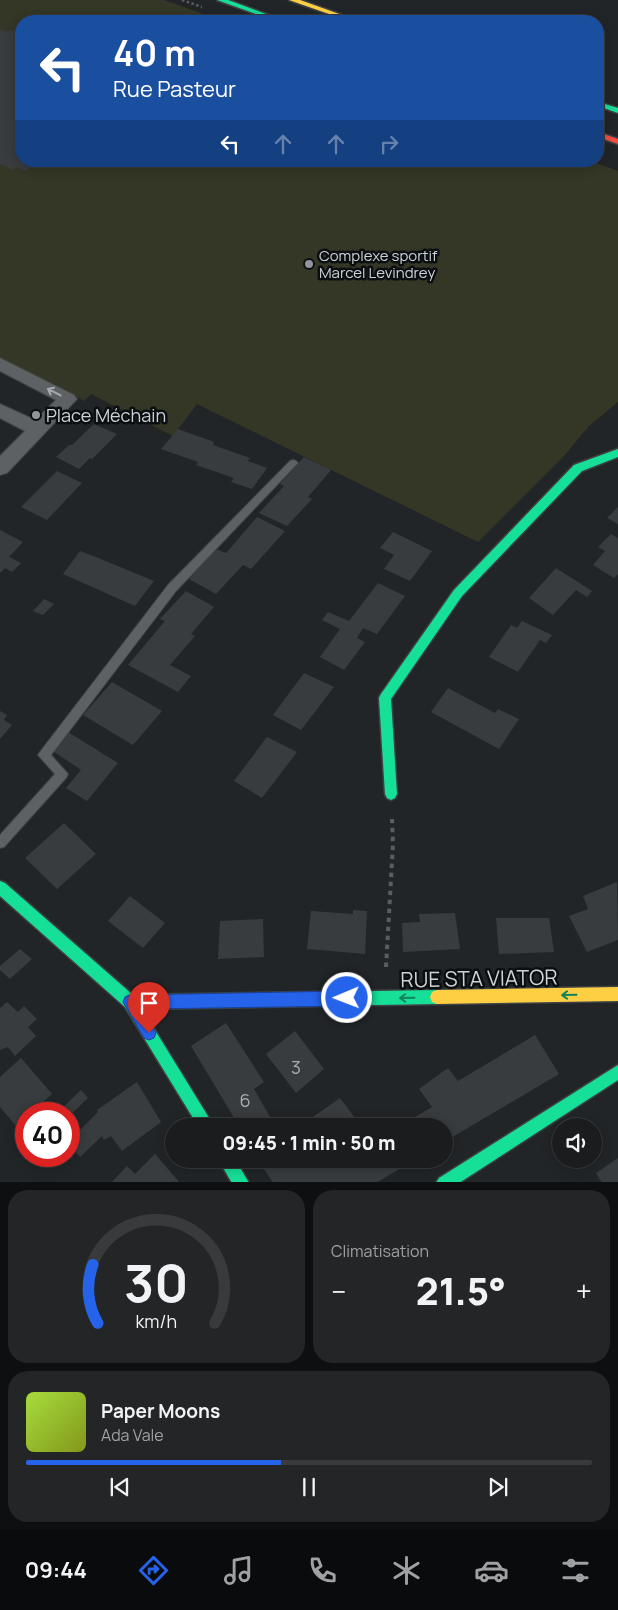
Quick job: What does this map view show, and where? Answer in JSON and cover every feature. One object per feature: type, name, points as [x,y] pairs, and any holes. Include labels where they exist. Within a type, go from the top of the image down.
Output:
[{"type":"street","points":[[222,0],[264,15]]},
{"type":"street","points":[[293,0],[337,15]]},
{"type":"street","points":[[604,106],[618,112]]},
{"type":"street","points":[[604,136],[618,142]]},
{"type":"street","points":[[0,364],[68,399],[0,468]]},
{"type":"street","points":[[0,410],[37,429]]},
{"type":"street","points":[[391,794],[385,698],[465,586],[578,468],[618,453]]},
{"type":"street","points":[[0,887],[130,1002],[201,1118]]},
{"type":"street","name":"RUE STA VIATOR","points":[[130,1002],[618,994]]},
{"type":"street","points":[[444,1182],[618,1072]]},
{"type":"street","points":[[232,1168],[241,1182]]},
{"type":"lane","points":[[0,843],[62,774],[44,755],[166,595],[293,463]]},
{"type":"path","points":[[384,998],[393,844],[391,794]]},
{"type":"green space","name":"Complexe sportif Marcel Levindrey","points":[[0,0],[164,0],[206,15],[15,15],[15,167],[604,166],[618,171],[618,402],[589,426],[564,456],[478,542],[197,404],[173,436],[91,394],[84,401],[47,380],[37,379],[0,358]]},
{"type":"building","points":[[3,28],[4,31],[15,30],[15,167],[17,167],[13,170],[0,164],[0,30]]},
{"type":"building","points":[[17,167],[32,167],[26,171]]},
{"type":"building","points":[[94,424],[117,434],[92,459],[90,458],[79,469],[56,457],[69,445],[72,445]]},
{"type":"building","points":[[178,429],[214,442],[213,445],[250,458],[248,461],[267,468],[252,489],[231,482],[234,478],[196,465],[198,462],[161,449]]},
{"type":"building","points":[[304,457],[331,470],[308,497],[312,499],[287,526],[259,513],[284,486],[280,484]]},
{"type":"building","points":[[57,471],[82,483],[47,520],[21,507]]},
{"type":"building","points":[[618,507],[618,524],[607,518]]},
{"type":"building","points":[[257,517],[285,531],[251,569],[243,565],[216,594],[189,579],[216,549],[226,553]]},
{"type":"building","points":[[0,530],[23,542],[9,557],[21,563],[12,572],[5,568],[0,573]]},
{"type":"building","points":[[393,532],[432,551],[410,581],[384,569],[394,555],[380,548]]},
{"type":"building","points":[[611,534],[618,538],[618,574],[614,578],[593,565],[605,551],[598,547]]},
{"type":"building","points":[[80,551],[154,581],[135,606],[63,574]]},
{"type":"building","points":[[556,568],[592,591],[587,597],[576,590],[553,615],[529,598]]},
{"type":"building","points":[[378,583],[405,596],[377,634],[363,628],[357,638],[365,642],[344,670],[320,657],[340,629],[322,620],[328,612],[349,621]]},
{"type":"building","points":[[186,591],[214,607],[191,634],[195,636],[170,665],[191,676],[178,692],[128,665],[165,621],[160,619]]},
{"type":"building","points":[[44,599],[54,604],[43,615],[33,611]]},
{"type":"building","points":[[522,621],[552,635],[546,643],[540,640],[518,672],[489,657],[511,625],[517,628]]},
{"type":"building","points":[[304,673],[334,687],[301,730],[273,715]]},
{"type":"building","points":[[112,682],[162,711],[133,745],[83,715]]},
{"type":"building","points":[[448,688],[495,713],[498,709],[519,719],[499,749],[431,712]]},
{"type":"building","points":[[0,711],[7,715],[4,720],[12,725],[0,739]]},
{"type":"building","points":[[68,732],[118,763],[87,801],[66,788],[81,770],[53,751]]},
{"type":"building","points":[[267,737],[297,752],[262,798],[234,781]]},
{"type":"building","points":[[64,823],[96,854],[57,889],[25,858]]},
{"type":"building","points":[[617,882],[618,940],[587,952],[569,916],[588,909],[583,896]]},
{"type":"building","points":[[130,896],[165,923],[143,948],[108,921]]},
{"type":"building","points":[[353,910],[367,911],[365,954],[307,949],[311,911],[353,914]]},
{"type":"building","points":[[455,913],[460,949],[403,952],[402,923],[420,922],[419,914]]},
{"type":"building","points":[[496,918],[549,918],[554,952],[499,954]]},
{"type":"building","points":[[263,919],[264,957],[218,959],[220,921]]},
{"type":"building","points":[[20,949],[32,959],[10,979],[0,970],[0,966]]},
{"type":"building","points":[[7,1002],[18,1012],[24,1006],[37,1019],[28,1027],[36,1036],[15,1056],[8,1047],[0,1050],[0,1008]]},
{"type":"building","points":[[226,1023],[264,1082],[254,1089],[270,1117],[234,1118],[191,1046]]},
{"type":"building","points":[[295,1031],[324,1069],[296,1093],[266,1054]]},
{"type":"building","points":[[535,1035],[559,1074],[453,1137],[453,1118],[413,1118],[432,1107],[419,1089],[448,1068],[458,1081]]},
{"type":"building","points":[[21,1058],[52,1094],[43,1102],[15,1102],[15,1125],[0,1107],[0,1077]]},
{"type":"building","points":[[137,1082],[161,1122],[122,1151],[111,1136],[104,1140],[102,1136],[80,1157],[80,1130],[98,1112],[97,1110]]},
{"type":"building","points":[[81,1090],[88,1098],[80,1106],[80,1102],[68,1102]]},
{"type":"building","points":[[340,1098],[355,1118],[311,1118]]},
{"type":"building","points":[[155,1154],[165,1168],[179,1182],[112,1182],[127,1166],[135,1174]]},
{"type":"building","points":[[618,1158],[618,1182],[601,1182],[596,1173]]},
{"type":"building","points":[[264,1168],[401,1168],[378,1182],[272,1182]]},
{"type":"traffic: fast","points":[[221,0],[264,15]]},
{"type":"traffic: fast","points":[[604,106],[618,111]]},
{"type":"traffic: fast","points":[[391,794],[385,698],[458,593],[578,468],[618,453]]},
{"type":"traffic: fast","points":[[0,887],[130,1002],[201,1118]]},
{"type":"traffic: fast","points":[[130,1002],[437,997]]},
{"type":"traffic: fast","points":[[446,1182],[618,1072]]},
{"type":"traffic: fast","points":[[232,1168],[240,1182]]},
{"type":"traffic: slow","points":[[293,0],[337,15]]},
{"type":"traffic: slow","points":[[437,997],[618,994]]},
{"type":"traffic: jam","points":[[604,136],[618,142]]},
{"type":"place","name":"Complexe sportif Marcel Levindrey","points":[[309,264]]},
{"type":"place","name":"Place Méchain","points":[[36,415]]},
{"type":"route","points":[[149,1033],[130,1002],[347,998]]}]
